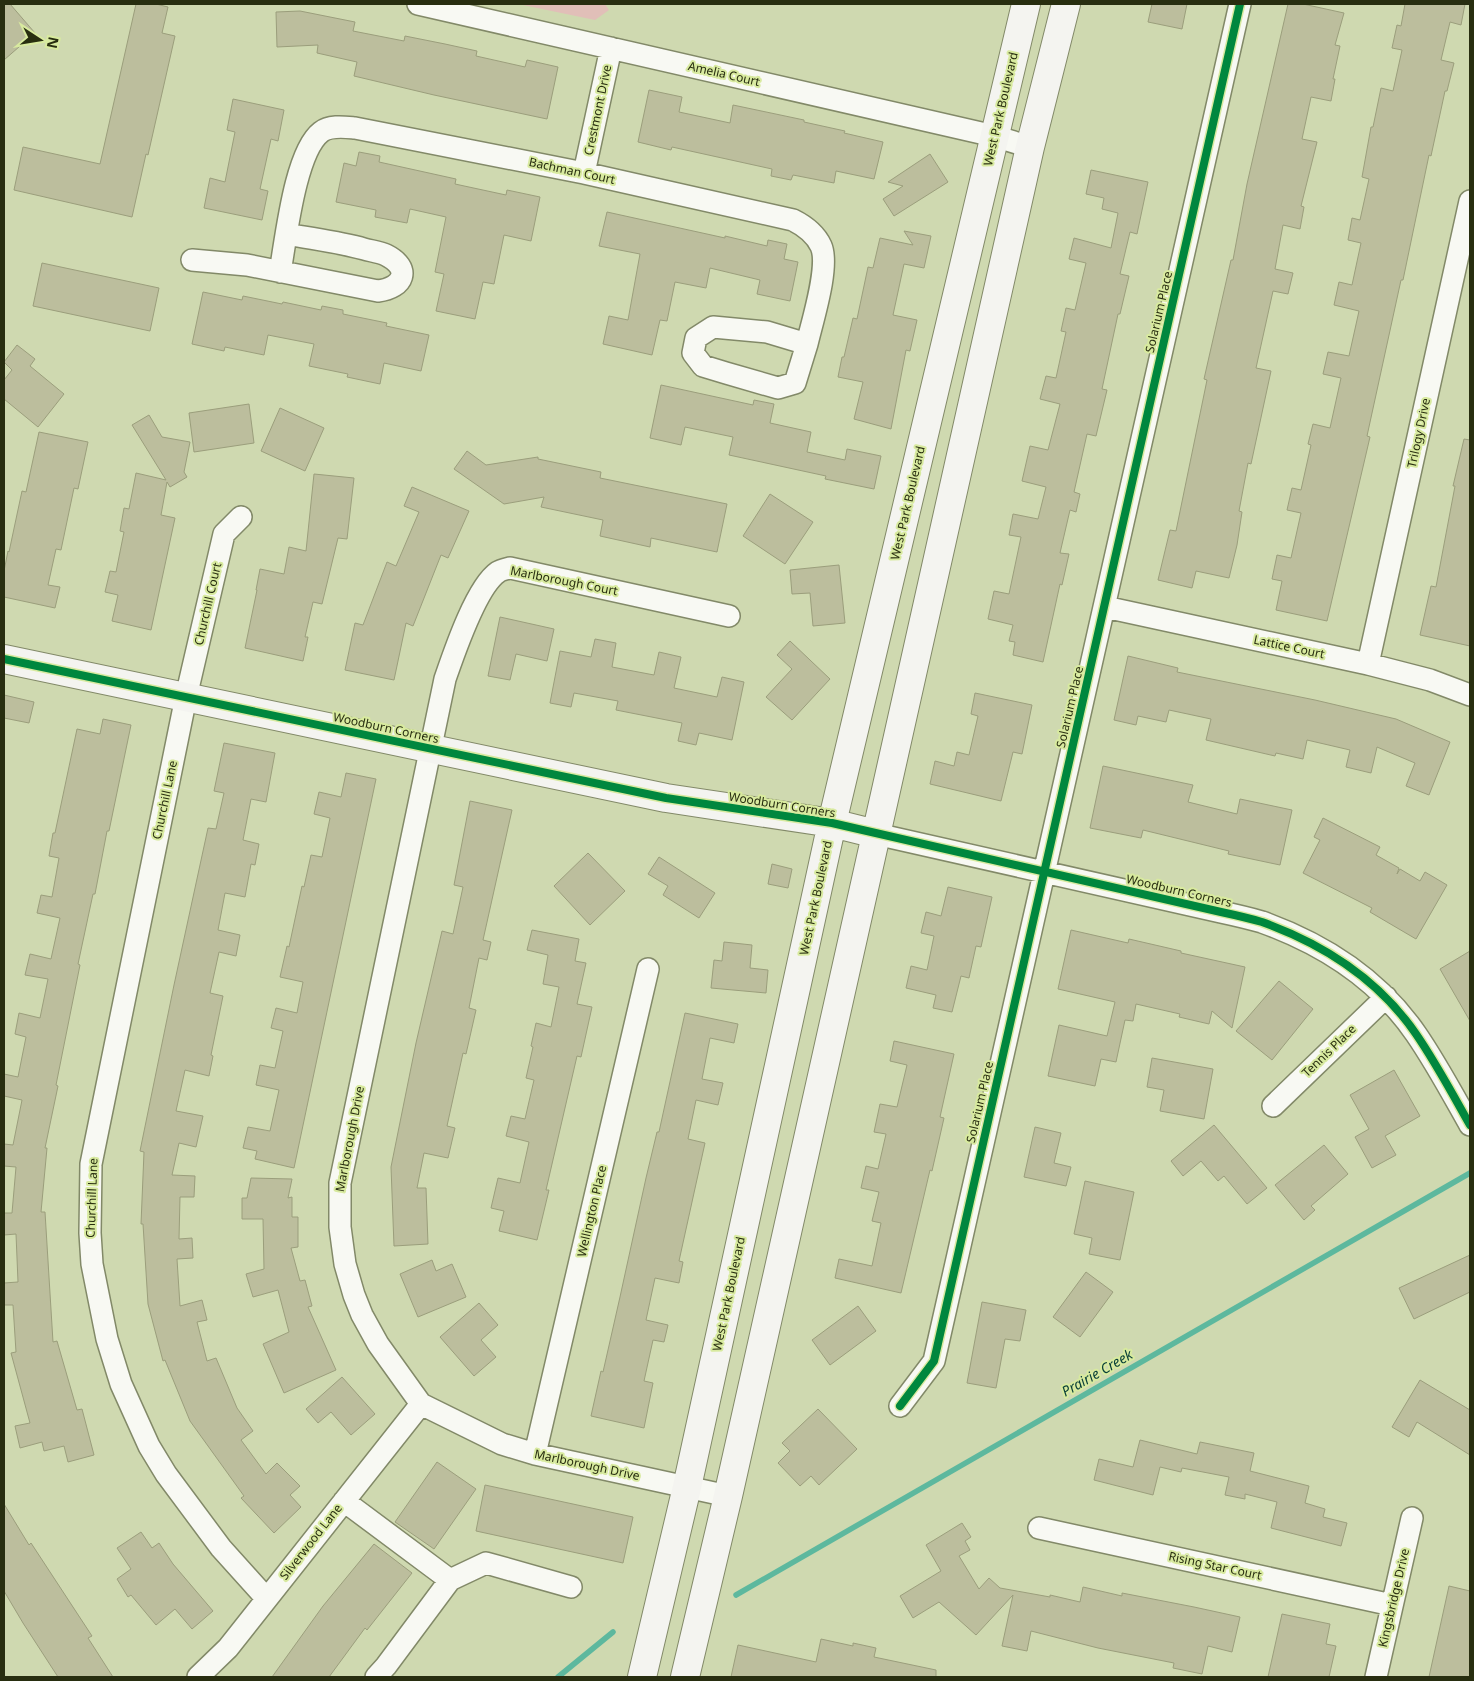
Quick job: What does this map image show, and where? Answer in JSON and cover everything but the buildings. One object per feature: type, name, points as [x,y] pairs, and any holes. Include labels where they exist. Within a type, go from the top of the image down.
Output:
[{"type":"main road","name":"West Park Boulevard","points":[[642,1677],[687,1487],[832,823],[1026,4]]},
{"type":"main road","points":[[685,1677],[728,1496],[1030,147],[1066,4]]},
{"type":"main road","name":"Woodburn Corners","points":[[4,659],[666,798],[832,823],[876,834]]},
{"type":"street","name":"Amelia Court","points":[[418,4],[994,136],[1030,147]]},
{"type":"street","name":"Solarium Place","points":[[900,1406],[934,1361],[1240,4]]},
{"type":"street","name":"Crestmont Drive","points":[[584,173],[611,48]]},
{"type":"street","name":"Bachman Court","points":[[280,272],[303,158],[320,133],[341,126],[584,173],[793,220],[806,226],[822,247],[823,266],[807,344],[795,383],[778,388],[703,366],[693,354],[696,338],[713,327],[767,332],[807,344]]},
{"type":"street","name":"Trilogy Drive","points":[[1368,664],[1470,201]]},
{"type":"street","points":[[192,260],[247,265],[378,292],[390,290],[399,284],[402,275],[400,267],[385,254],[287,234]]},
{"type":"street","name":"Churchill Court","points":[[186,697],[224,534],[241,517]]},
{"type":"street","name":"Marlborough Court","points":[[430,748],[445,679],[459,637],[481,594],[499,571],[510,568],[729,616]]},
{"type":"street","name":"Lattice Court","points":[[1104,607],[1368,664],[1430,680],[1470,695]]},
{"type":"street","name":"Churchill Lane","points":[[186,697],[91,1164],[90,1233],[92,1264],[106,1339],[121,1384],[149,1446],[166,1474],[221,1548],[266,1598]]},
{"type":"street","name":"Marlborough Drive","points":[[430,748],[340,1183],[340,1226],[345,1264],[354,1295],[362,1315],[378,1344],[421,1404],[502,1444],[535,1454],[728,1496]]},
{"type":"street","name":"Woodburn Corners","points":[[876,834],[1221,912],[1261,922],[1299,938],[1332,955],[1367,980],[1386,997],[1415,1033],[1470,1125]]},
{"type":"street","name":"Wellington Place","points":[[535,1454],[648,969]]},
{"type":"street","name":"Tennis Place","points":[[1273,1106],[1386,997]]},
{"type":"street","name":"Silverwood Lane","points":[[198,1677],[228,1648],[421,1404]]},
{"type":"street","points":[[344,1501],[450,1580]]},
{"type":"street","name":"Kingsbridge Drive","points":[[1376,1677],[1412,1518]]},
{"type":"street","name":"Rising Star Court","points":[[1039,1528],[1392,1605]]},
{"type":"street","points":[[376,1677],[450,1580],[486,1563],[571,1587]]},
{"type":"shaded area","points":[[518,4],[605,4],[609,10],[595,20]]},
{"type":"waterway","name":"Prairie Creek","points":[[736,1595],[1470,1173]]},
{"type":"waterway","name":"Prairie Creek","points":[[558,1677],[613,1632]]},
{"type":"cycle path","points":[[900,1406],[934,1361],[1240,4]]},
{"type":"cycle path","points":[[4,659],[666,798],[832,823],[1262,922],[1307,941],[1328,953],[1348,966],[1385,997],[1416,1034],[1470,1125]]}]
